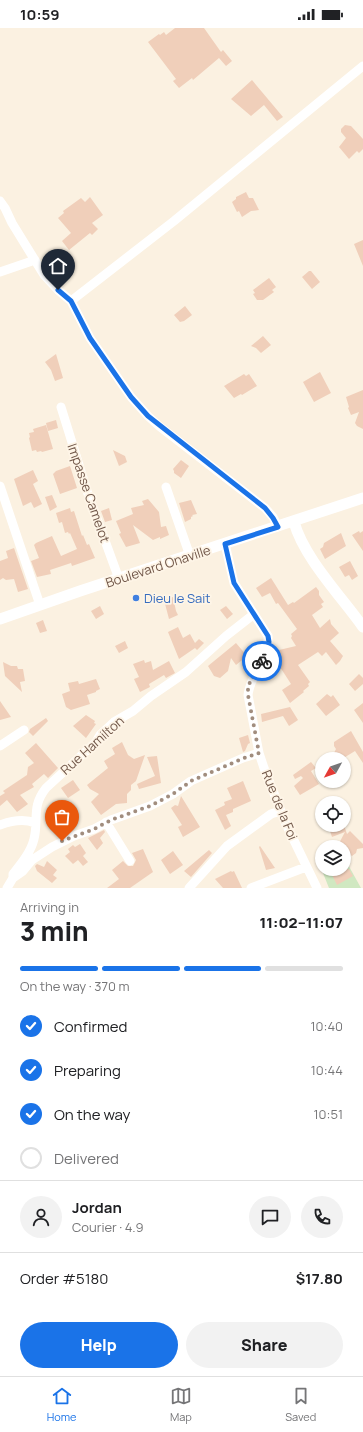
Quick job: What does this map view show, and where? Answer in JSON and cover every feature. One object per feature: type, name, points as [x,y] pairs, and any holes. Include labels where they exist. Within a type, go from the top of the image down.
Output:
[{"type":"street","points":[[71,301],[174,221],[363,66]]},
{"type":"street","points":[[0,201],[44,275],[71,301],[90,338],[131,397],[148,416],[265,508],[278,527]]},
{"type":"street","points":[[0,272],[35,260]]},
{"type":"street","name":"Impasse Camelot","points":[[61,407],[88,494],[119,579]]},
{"type":"street","points":[[0,486],[40,605]]},
{"type":"street","points":[[166,487],[190,556]]},
{"type":"street","name":"Boulevard Onaville","points":[[0,619],[363,498]]},
{"type":"street","points":[[294,522],[297,532],[319,568],[363,627]]},
{"type":"street","name":"Rue de la Foi","points":[[225,544],[234,583],[268,636],[269,642],[262,662],[248,686],[248,695],[259,753],[290,835],[299,850],[317,888]]},
{"type":"street","name":"Rue Hamilton","points":[[7,888],[13,878],[13,874],[20,866],[33,842],[35,812],[40,795],[55,778],[96,742],[107,728],[186,672],[226,636],[254,614]]},
{"type":"street","points":[[0,746],[24,730]]},
{"type":"street","points":[[13,878],[23,871],[32,860],[74,836],[94,829],[106,822],[150,806],[173,794],[195,779],[259,753]]},
{"type":"street","points":[[189,888],[227,846],[271,814],[280,811]]},
{"type":"street","points":[[0,825],[10,821],[30,821],[35,823]]},
{"type":"street","points":[[106,822],[130,861]]},
{"type":"street","points":[[33,842],[40,845],[45,852]]},
{"type":"street","points":[[251,888],[306,867]]},
{"type":"green space","points":[[351,870],[361,888],[329,888],[324,876],[351,876]]},
{"type":"building","points":[[175,28],[204,28],[221,52],[223,50],[232,61],[226,66],[219,58],[193,80],[192,78],[179,88],[173,81],[176,79],[148,42],[164,32],[166,35]]},
{"type":"building","points":[[252,80],[283,117],[277,121],[264,105],[251,116],[231,99]]},
{"type":"building","points":[[345,125],[351,126],[363,139],[363,149],[359,153],[357,151],[349,159],[339,147],[346,138],[341,132],[341,129]]},
{"type":"building","points":[[246,192],[249,198],[253,198],[259,210],[251,211],[242,217],[239,211],[237,212],[232,202],[236,199],[236,197]]},
{"type":"building","points":[[90,197],[103,215],[92,223],[98,229],[92,235],[90,233],[69,250],[62,241],[71,233],[58,218],[64,213],[63,211],[81,198],[85,202]]},
{"type":"building","points":[[363,240],[363,266],[354,244]]},
{"type":"building","points":[[311,271],[320,282],[312,289],[302,277]]},
{"type":"building","points":[[269,278],[276,287],[272,290],[274,292],[263,300],[257,300],[253,294],[255,293],[253,290]]},
{"type":"building","points":[[185,306],[192,315],[180,322],[174,315]]},
{"type":"building","points":[[263,336],[271,345],[261,353],[256,348],[251,346]]},
{"type":"building","points":[[56,354],[63,378],[55,381],[51,370],[45,362]]},
{"type":"building","points":[[320,372],[331,393],[314,402],[303,382]]},
{"type":"building","points":[[244,374],[246,376],[249,374],[257,386],[234,398],[224,386]]},
{"type":"building","points":[[363,390],[363,429],[355,423],[359,412],[351,415],[346,397]]},
{"type":"building","points":[[56,420],[58,428],[48,431],[46,423]]},
{"type":"building","points":[[46,425],[53,449],[42,452],[37,452],[36,450],[32,451],[29,433],[34,432],[33,429]]},
{"type":"building","points":[[113,450],[125,456],[127,462],[119,466]]},
{"type":"building","points":[[181,460],[189,466],[181,478],[174,473],[173,469]]},
{"type":"building","points":[[70,466],[77,488],[60,494],[53,474],[56,471]]},
{"type":"building","points":[[33,470],[38,481],[33,484],[42,504],[34,508],[31,502],[23,506],[14,479]]},
{"type":"building","points":[[52,495],[57,507],[50,511],[45,497]]},
{"type":"building","points":[[148,499],[159,512],[161,527],[166,526],[169,535],[153,540],[133,525],[140,543],[126,547],[119,534],[121,533],[116,521],[133,514],[131,508],[144,505],[142,501]]},
{"type":"building","points":[[191,500],[197,514],[192,515],[193,516],[191,519],[185,522],[179,503]]},
{"type":"building","points":[[70,508],[71,512],[74,511],[82,536],[83,535],[87,545],[89,544],[95,558],[72,566],[71,563],[50,570],[51,574],[37,577],[31,561],[39,558],[34,545],[36,543],[52,536],[61,556],[77,549],[70,533],[65,533],[62,522],[59,523],[56,513]]},
{"type":"building","points":[[109,508],[112,520],[105,522],[101,511]]},
{"type":"building","points":[[359,531],[360,533],[363,531],[363,551],[352,535]]},
{"type":"building","points":[[341,533],[346,546],[325,559],[320,549],[323,547],[324,543]]},
{"type":"building","points":[[14,548],[28,589],[18,592],[14,579],[6,580],[3,578],[0,580],[0,561],[8,558],[6,551]]},
{"type":"building","points":[[350,561],[358,576],[352,580],[349,575],[345,577],[339,567]]},
{"type":"building","points":[[271,578],[288,605],[293,602],[294,603],[316,587],[324,602],[321,604],[323,607],[312,615],[320,628],[330,619],[331,624],[339,633],[330,641],[343,656],[336,665],[326,652],[322,656],[318,652],[298,665],[310,682],[308,684],[309,686],[303,691],[304,692],[290,703],[282,690],[291,684],[273,656],[279,650],[296,646],[291,638],[291,634],[297,629],[278,603],[276,604],[270,593],[262,597],[256,588]]},
{"type":"building","points":[[173,597],[178,615],[169,619],[164,600]]},
{"type":"building","points":[[100,606],[104,614],[96,619],[91,611]]},
{"type":"building","points":[[226,606],[233,614],[227,619],[220,610]]},
{"type":"building","points":[[43,620],[47,631],[40,633],[36,623]]},
{"type":"building","points":[[178,627],[183,638],[190,634],[195,643],[199,639],[204,643],[197,650],[195,648],[179,659],[168,632]]},
{"type":"building","points":[[125,641],[128,648],[119,653],[115,646]]},
{"type":"building","points":[[236,643],[247,656],[236,665],[231,658],[228,671],[220,678],[214,676],[208,666]]},
{"type":"building","points":[[144,660],[145,663],[151,661],[153,670],[169,661],[175,673],[166,678],[164,675],[149,684],[150,687],[140,692],[134,679],[139,677],[133,664]]},
{"type":"building","points":[[3,662],[11,666],[17,666],[18,669],[23,669],[25,681],[20,682],[22,692],[5,676]]},
{"type":"building","points":[[359,674],[363,678],[363,684],[355,691],[349,684]]},
{"type":"building","points":[[96,679],[100,689],[87,695],[90,704],[71,710],[66,707],[62,694],[70,691],[68,683],[78,681],[79,684]]},
{"type":"building","points":[[327,694],[331,697],[333,695],[340,705],[326,716],[316,704]]},
{"type":"building","points":[[0,701],[11,717],[0,720]]},
{"type":"building","points":[[363,703],[363,723],[354,710]]},
{"type":"building","points":[[290,707],[298,720],[289,726],[283,716],[262,722],[261,714]]},
{"type":"building","points":[[86,715],[95,721],[94,723],[96,724],[86,738],[73,726]]},
{"type":"building","points":[[46,718],[48,721],[33,736],[29,732],[30,729]]},
{"type":"building","points":[[351,731],[363,752],[363,763],[355,751],[351,753],[351,752],[334,752],[336,749],[334,742]]},
{"type":"building","points":[[248,735],[250,743],[243,752],[239,738]]},
{"type":"building","points":[[122,742],[128,755],[134,759],[145,755],[136,781],[131,785],[131,790],[127,794],[127,803],[116,804],[101,815],[91,802],[99,794],[90,789],[87,785],[108,768],[104,761],[115,754],[112,748]]},
{"type":"building","points":[[36,743],[58,768],[48,778],[44,774],[32,784],[34,787],[20,795],[28,804],[17,812],[7,800],[0,806],[0,796],[5,793],[3,791],[27,775],[28,767],[34,763],[25,753]]},
{"type":"building","points":[[157,756],[161,783],[139,789],[137,784],[155,776],[147,757]]},
{"type":"building","points":[[311,762],[315,767],[315,769],[311,771],[315,778],[315,786],[300,795],[294,786],[303,778],[301,776],[295,779],[293,775]]},
{"type":"building","points":[[73,780],[80,790],[68,798],[61,788]]},
{"type":"building","points":[[243,781],[251,801],[233,809],[233,812],[226,815],[231,826],[225,830],[215,810],[225,805],[224,802],[232,799],[227,788]]},
{"type":"building","points":[[181,796],[200,827],[183,837],[178,827],[182,825],[171,808],[175,805],[178,806]]},
{"type":"building","points":[[104,830],[105,832],[100,838],[103,843],[97,850],[88,838]]},
{"type":"building","points":[[330,832],[345,832],[332,837]]},
{"type":"building","points":[[345,832],[347,834],[351,832],[363,844],[363,848],[357,849],[356,853],[352,856],[351,840],[341,840]]},
{"type":"building","points":[[80,844],[86,853],[83,856],[88,862],[83,866],[78,860],[73,864],[65,856],[70,852],[68,849],[73,845],[75,847]]},
{"type":"building","points":[[260,846],[275,868],[266,870],[259,847]]},
{"type":"building","points":[[143,849],[153,872],[130,888],[107,888],[119,879],[112,870],[123,861],[128,866],[133,866],[136,860],[132,853]]},
{"type":"building","points":[[209,850],[212,853],[191,877],[184,871]]},
{"type":"building","points":[[173,851],[183,865],[170,874],[161,860]]},
{"type":"building","points":[[47,861],[57,870],[53,875],[57,878],[52,883],[37,871],[35,866],[37,864],[44,867]]},
{"type":"building","points":[[234,871],[242,888],[223,888],[215,879]]},
{"type":"building","points":[[351,872],[353,876],[337,885],[332,876],[351,876]]},
{"type":"way so far","points":[[62,841],[94,829],[106,822],[130,812],[150,806],[173,794],[191,781],[259,753],[248,695],[248,686],[262,661]]},
{"type":"place","name":"Dieu le Sait","points":[[136,598]]},
{"type":"route","points":[[58,290],[71,301],[80,322],[90,338],[131,397],[148,416],[265,508],[278,527],[225,544],[229,555],[234,583],[268,636],[269,642],[262,661]]}]
